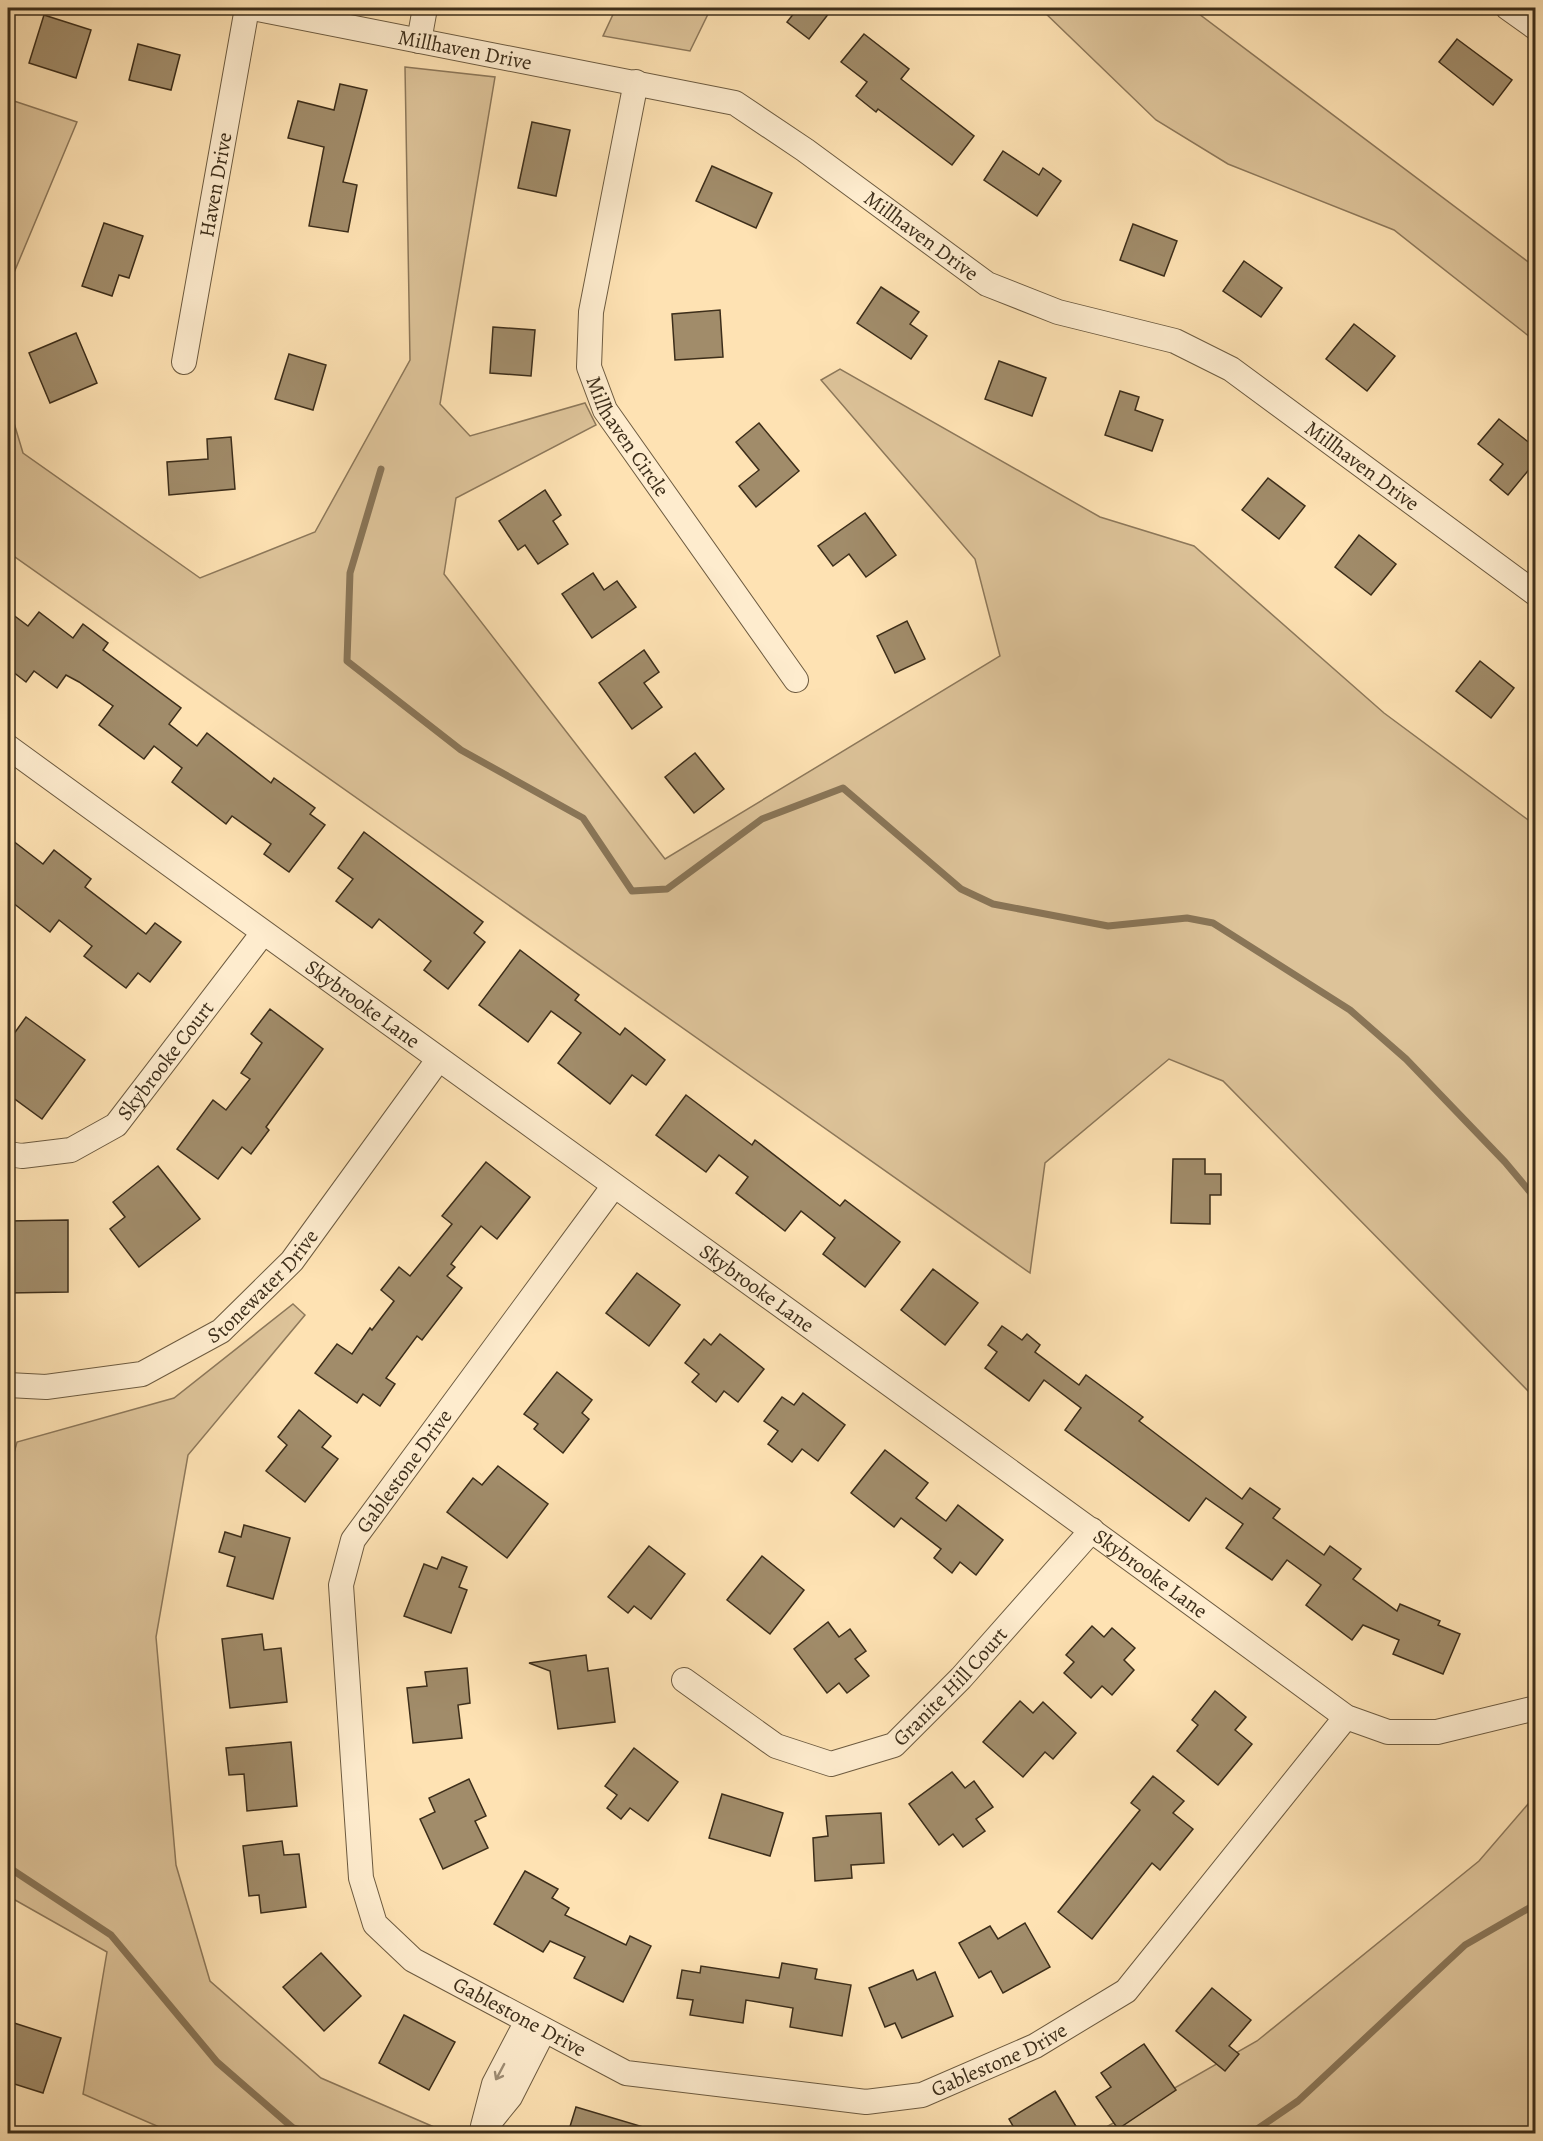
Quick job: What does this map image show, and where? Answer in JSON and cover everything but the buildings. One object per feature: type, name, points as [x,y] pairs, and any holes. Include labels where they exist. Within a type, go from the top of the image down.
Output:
[{"type":"street","name":"Haven Drive","points":[[184,362],[247,8]]},
{"type":"street","name":"Millhaven Drive","points":[[253,8],[735,102],[805,150],[987,284],[1058,312],[1175,341],[1231,369],[1536,594]]},
{"type":"street","points":[[419,40],[425,8]]},
{"type":"street","points":[[1508,8],[1536,28]]},
{"type":"street","name":"Millhaven Circle","points":[[636,82],[591,312],[589,367],[605,410],[796,680]]},
{"type":"street","name":"Skybrooke Lane","points":[[8,747],[613,1187],[1092,1530],[1347,1717],[1388,1731],[1437,1732],[1536,1708]]},
{"type":"street","name":"Skybrooke Court","points":[[8,1154],[22,1156],[72,1150],[116,1125],[263,933]]},
{"type":"street","name":"Stonewater Drive","points":[[8,1385],[46,1387],[142,1374],[221,1331],[292,1261],[438,1060]]},
{"type":"street","name":"Gablestone Drive","points":[[613,1187],[354,1540],[340,1585],[361,1878],[375,1924],[413,1960],[626,2073],[866,2102],[922,2095],[1035,2046],[1126,1991],[1347,1717]]},
{"type":"street","name":"Granite Hill Court","points":[[684,1680],[776,1746],[831,1764],[894,1745],[961,1678],[1092,1530]]},
{"type":"street","points":[[481,2132],[510,2097],[535,2025]]},
{"type":"shaded area","points":[[616,8],[711,8],[690,51],[603,36]]},
{"type":"shaded area","points":[[1040,8],[1191,8],[1535,267],[1535,341],[1394,230],[1228,164],[1156,120]]},
{"type":"shaded area","points":[[405,67],[495,77],[440,404],[470,436],[585,403],[596,425],[456,498],[444,574],[665,859],[1000,656],[975,559],[821,380],[840,369],[1100,517],[1194,546],[1384,713],[1535,825],[1535,1398],[1223,1081],[1169,1059],[1045,1163],[1030,1273],[8,552],[8,403],[23,453],[200,578],[315,532],[410,360]]},
{"type":"shaded area","points":[[8,99],[77,122],[8,287]]},
{"type":"shaded area","points":[[293,1304],[305,1315],[188,1455],[156,1637],[176,1865],[210,1981],[321,2078],[443,2133],[173,2133],[83,2094],[107,1952],[8,1896],[8,1475],[17,1442],[174,1398]]},
{"type":"shaded area","points":[[1535,1796],[1535,2133],[1094,2134],[1257,2041],[1479,1861]]},
{"type":"waterway","points":[[381,469],[350,573],[347,661],[461,750],[583,818],[632,891],[667,889],[762,819],[843,788],[961,889],[993,904],[1108,926],[1187,918],[1213,923],[1350,1010],[1406,1059],[1505,1162],[1536,1199]]},
{"type":"waterway","points":[[8,1867],[111,1935],[217,2062],[293,2128],[315,2134]]},
{"type":"waterway","points":[[1250,2134],[1298,2101],[1465,1945],[1536,1904]]}]
